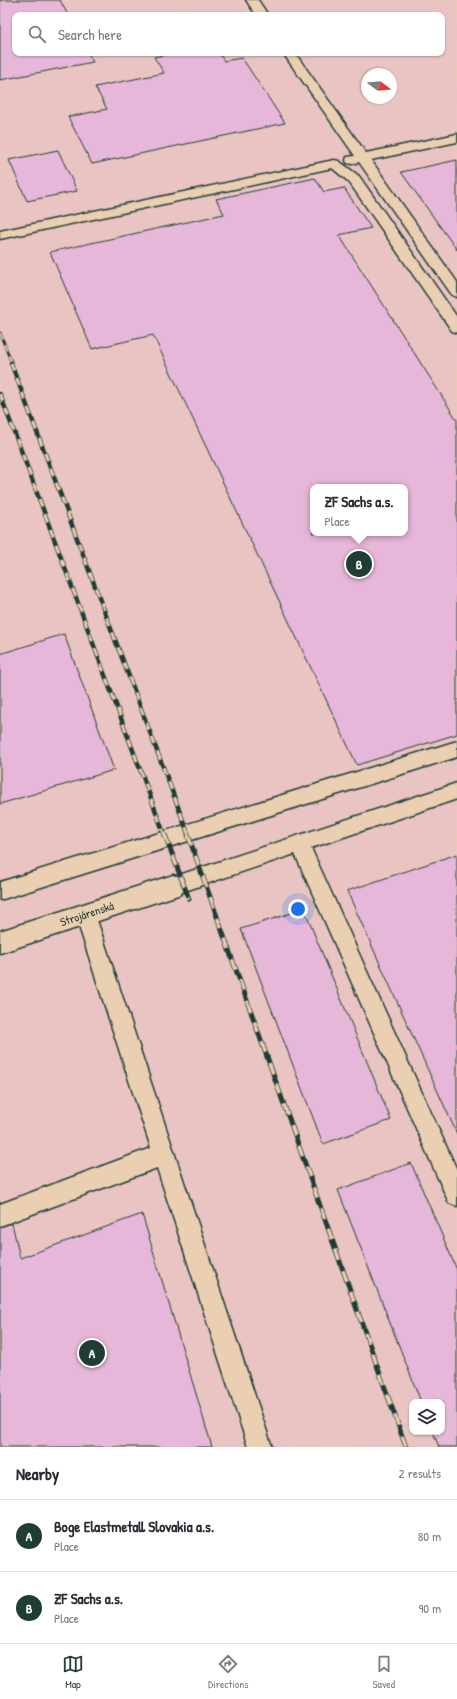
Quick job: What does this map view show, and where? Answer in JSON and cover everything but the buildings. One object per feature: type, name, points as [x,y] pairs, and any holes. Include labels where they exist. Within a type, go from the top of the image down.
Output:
[{"type":"street","name":"Strojárenská","points":[[0,942],[173,886]]},
{"type":"lane","points":[[252,0],[260,12]]},
{"type":"lane","points":[[291,56],[457,292]]},
{"type":"lane","points":[[0,235],[457,138]]},
{"type":"lane","points":[[334,164],[354,179],[457,328]]},
{"type":"lane","points":[[0,891],[457,749]]},
{"type":"lane","points":[[173,886],[457,791]]},
{"type":"lane","points":[[300,844],[457,1195]]},
{"type":"lane","points":[[85,914],[260,1447]]},
{"type":"lane","points":[[0,1215],[164,1154]]},
{"type":"shaded area","points":[[0,0],[457,0],[457,1447],[0,1447]]},
{"type":"railway","points":[[0,333],[12,364]]},
{"type":"railway","points":[[11,363],[189,836]]},
{"type":"railway","points":[[0,394],[165,836]]},
{"type":"railway","points":[[165,835],[189,899]]},
{"type":"railway","points":[[188,835],[406,1447]]},
{"type":"place","name":"ZF Sachs a.s.","points":[[359,564]]},
{"type":"place","name":"Boge Elastmetall Slovakia a.s.","points":[[92,1353]]}]
